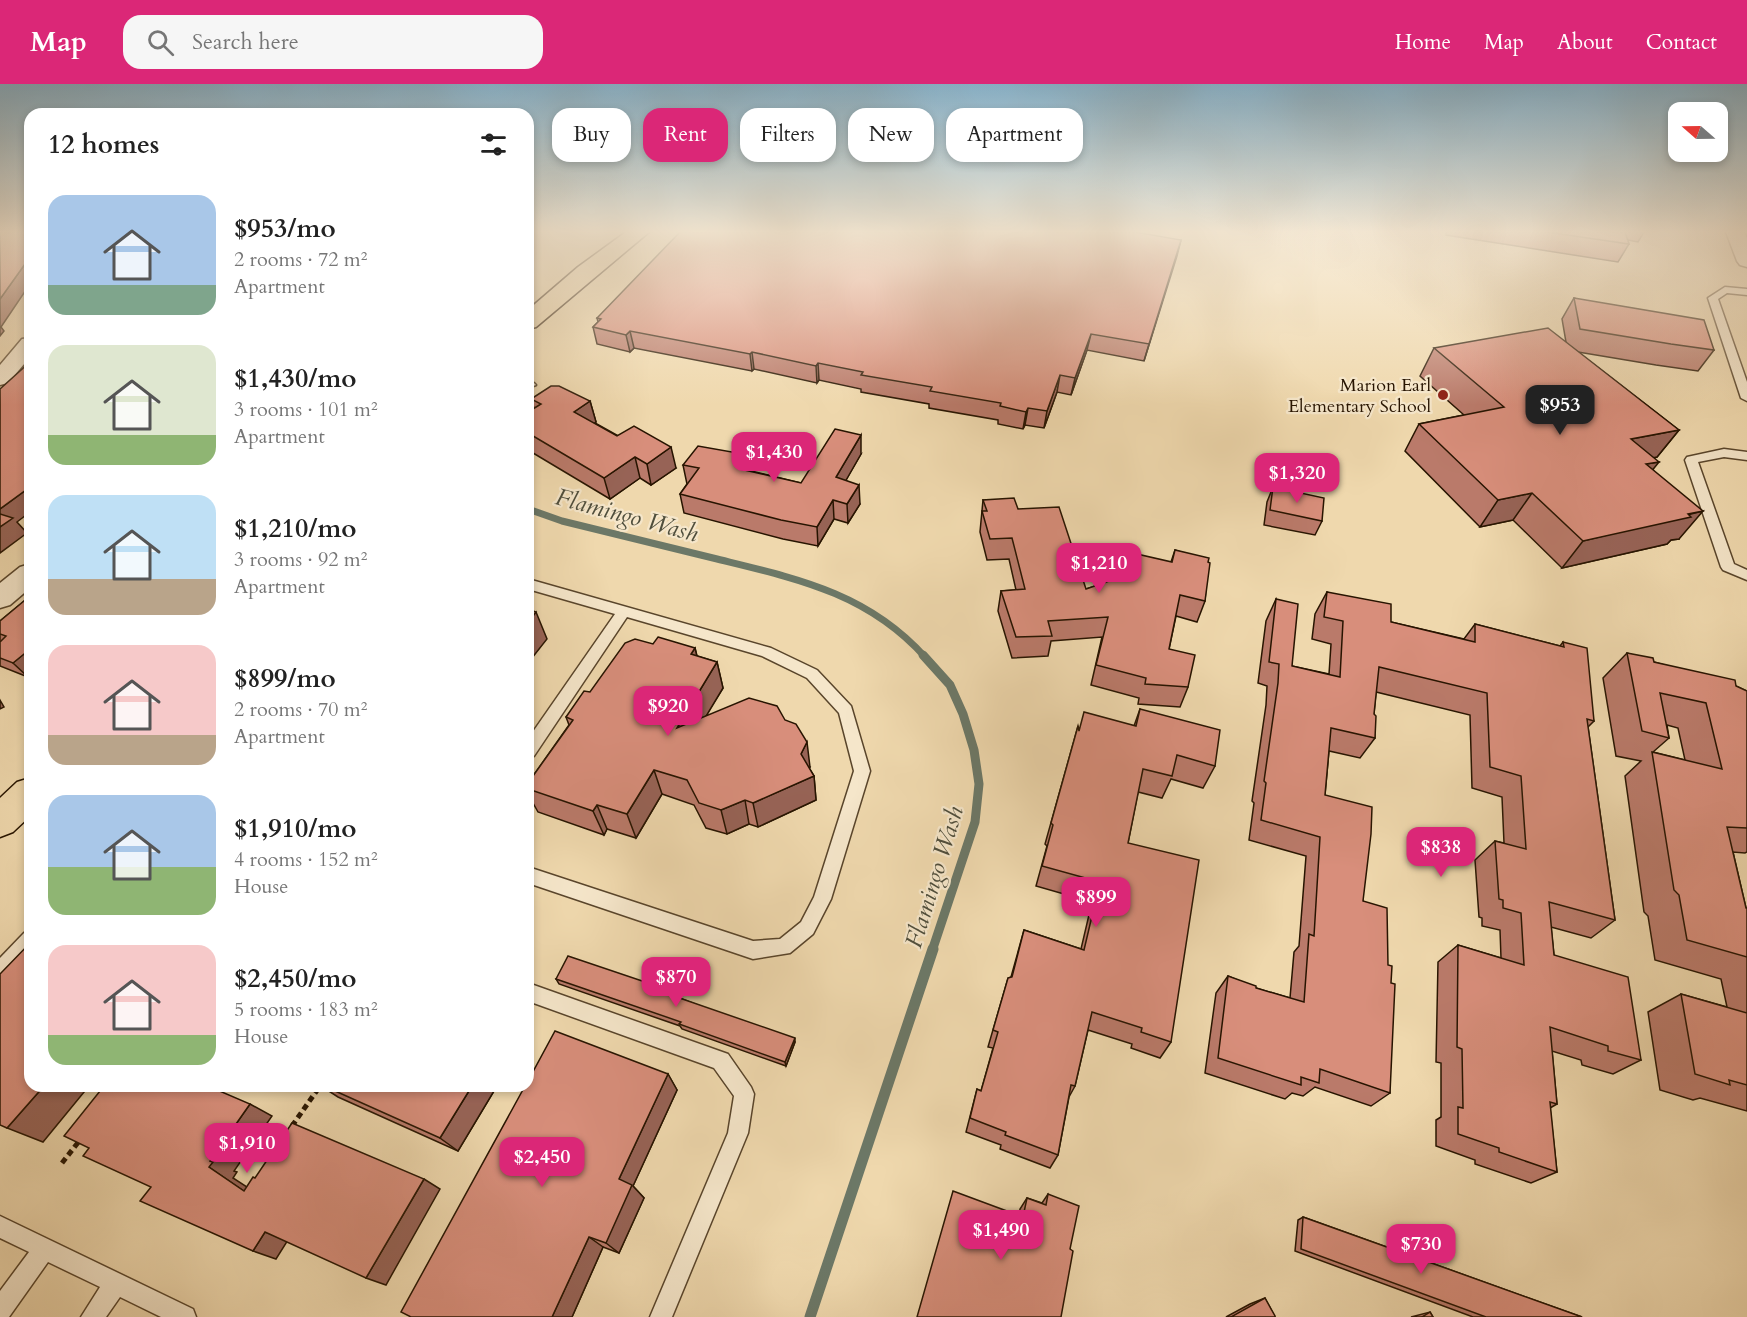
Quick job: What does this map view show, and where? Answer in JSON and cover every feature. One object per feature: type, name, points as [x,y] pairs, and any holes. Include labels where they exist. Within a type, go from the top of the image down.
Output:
[{"type":"main road","points":[[534,316],[565,290]]},
{"type":"street","points":[[0,378],[24,351]]},
{"type":"street","points":[[0,598],[24,579]]},
{"type":"lane","points":[[1747,291],[1725,290],[1713,298],[1747,398]]},
{"type":"lane","points":[[1747,456],[1724,453],[1691,460],[1728,567],[1747,576]]},
{"type":"lane","points":[[534,586],[766,652],[812,674],[846,710],[862,771],[822,899],[807,928],[784,947],[753,950],[534,877]]},
{"type":"lane","points":[[534,742],[624,611]]},
{"type":"lane","points":[[0,971],[24,945]]},
{"type":"lane","points":[[534,995],[721,1061],[744,1094],[738,1133],[661,1317]]},
{"type":"lane","points":[[0,1227],[184,1317]]},
{"type":"lane","points":[[0,1310],[45,1248]]},
{"type":"lane","points":[[92,1317],[116,1284]]},
{"type":"path","points":[[287,1133],[316,1092]]},
{"type":"path","points":[[62,1163],[82,1137]]},
{"type":"building","points":[[0,290],[7,290],[0,299]]},
{"type":"building","points":[[624,290],[1166,290],[1149,344],[1091,334],[1075,378],[1060,375],[1047,411],[1028,408],[1026,412],[1000,406],[1001,403],[930,391],[932,387],[861,375],[863,372],[818,363],[816,366],[752,352],[750,354],[630,331],[626,335],[593,327],[601,319],[597,318]]},
{"type":"building","points":[[1574,298],[1704,320],[1714,350],[1580,329]]},
{"type":"building","points":[[1548,328],[1679,430],[1631,439],[1659,462],[1646,464],[1703,511],[1688,514],[1691,517],[1583,541],[1532,493],[1498,500],[1419,424],[1504,407],[1434,348]]},
{"type":"building","points":[[24,367],[24,491],[0,509],[0,389]]},
{"type":"building","points":[[551,386],[559,386],[590,401],[574,412],[617,436],[634,426],[671,447],[647,464],[635,457],[604,478],[534,437],[534,408],[541,404],[534,400],[534,397]]},
{"type":"building","points":[[835,429],[861,435],[836,477],[859,485],[847,504],[833,500],[817,527],[680,494],[699,468],[683,465],[698,446],[749,455],[740,469],[801,483]]},
{"type":"building","points":[[1273,487],[1324,498],[1322,521],[1270,510]]},
{"type":"building","points":[[1014,498],[1018,509],[1059,507],[1086,589],[1121,577],[1128,552],[1172,562],[1175,550],[1209,558],[1205,601],[1180,595],[1169,649],[1195,655],[1188,687],[1145,684],[1146,678],[1096,665],[1108,617],[1048,621],[1052,636],[1016,637],[1001,591],[1025,589],[1012,538],[990,539],[982,511],[987,511],[983,500]]},
{"type":"building","points":[[0,514],[13,518],[0,527]]},
{"type":"building","points":[[1327,592],[1391,604],[1391,622],[1475,642],[1475,624],[1564,647],[1563,642],[1587,648],[1594,721],[1587,719],[1615,920],[1549,902],[1554,955],[1628,977],[1641,1060],[1608,1051],[1608,1046],[1550,1027],[1557,1104],[1550,1102],[1557,1172],[1499,1152],[1499,1148],[1458,1134],[1458,1107],[1463,1108],[1462,1049],[1457,1047],[1458,945],[1524,965],[1521,913],[1503,908],[1503,900],[1499,899],[1495,841],[1526,849],[1521,776],[1490,767],[1487,693],[1379,667],[1374,714],[1376,716],[1375,738],[1331,728],[1325,795],[1372,807],[1363,901],[1387,908],[1388,965],[1392,966],[1391,983],[1395,984],[1390,1093],[1320,1069],[1319,1083],[1301,1077],[1301,1085],[1218,1058],[1228,976],[1256,986],[1256,988],[1304,1002],[1309,934],[1314,936],[1320,837],[1261,820],[1279,664],[1269,662],[1276,599],[1298,604],[1292,666],[1340,677],[1343,621],[1324,617]]},
{"type":"building","points":[[24,601],[24,654],[13,663],[0,658],[0,642],[6,636],[0,634],[0,621]]},
{"type":"building","points":[[658,637],[695,648],[691,654],[717,662],[677,728],[749,698],[777,706],[785,720],[796,724],[807,742],[801,754],[814,776],[753,803],[745,800],[721,810],[699,803],[687,780],[654,770],[627,814],[597,805],[593,811],[534,791],[534,775],[573,720],[566,717],[584,691],[590,692],[625,643],[635,639],[653,644]]},
{"type":"building","points":[[1627,653],[1653,658],[1654,662],[1735,680],[1736,686],[1747,691],[1747,828],[1727,827],[1747,908],[1747,957],[1687,940],[1679,895],[1674,890],[1652,752],[1722,769],[1706,703],[1660,693],[1669,738],[1642,731]]},
{"type":"building","points":[[1140,709],[1220,730],[1215,766],[1177,755],[1172,776],[1143,769],[1128,843],[1199,860],[1171,1042],[1141,1032],[1142,1028],[1092,1012],[1075,1086],[1071,1085],[1058,1155],[1005,1135],[1006,1132],[970,1118],[977,1089],[981,1091],[998,1032],[993,1030],[1008,978],[1012,977],[1024,930],[1084,950],[1100,882],[1042,866],[1053,825],[1051,823],[1078,726],[1079,731],[1084,712],[1136,726]]},
{"type":"building","points":[[24,949],[24,1092],[39,1092],[7,1128],[0,1125],[0,974]]},
{"type":"building","points":[[568,956],[666,989],[665,993],[795,1038],[785,1062],[679,1024],[681,1022],[556,979]]},
{"type":"building","points":[[1681,994],[1747,1013],[1747,1085],[1729,1080],[1730,1085],[1695,1074]]},
{"type":"building","points":[[555,1031],[668,1074],[619,1179],[632,1185],[606,1243],[589,1237],[552,1317],[411,1317],[401,1312],[522,1092],[534,1092],[534,1070]]},
{"type":"building","points":[[99,1092],[222,1092],[250,1104],[210,1161],[213,1162],[209,1167],[244,1191],[292,1123],[424,1179],[366,1278],[265,1232],[253,1251],[140,1201],[151,1187],[83,1156],[89,1148],[64,1136]]},
{"type":"building","points":[[337,1092],[468,1092],[440,1138]]},
{"type":"building","points":[[953,1191],[1023,1217],[1027,1198],[1046,1205],[1048,1194],[1079,1206],[1070,1249],[1073,1251],[1061,1317],[917,1317]]},
{"type":"building","points":[[1303,1217],[1582,1317],[1486,1317],[1301,1249]]},
{"type":"building","points":[[1265,1298],[1275,1317],[1231,1317]]},
{"type":"building","points":[[1430,1312],[1433,1317],[1422,1317]]},
{"type":"waterway","name":"Flamingo Wash","points":[[534,511],[562,521],[772,573],[828,591],[854,602],[879,617],[903,635],[923,655]]},
{"type":"waterway","name":"Flamingo Wash","points":[[923,655],[950,685],[963,714],[974,750],[979,784],[975,822],[932,951]]},
{"type":"waterway","name":"Flamingo Wash","points":[[810,1317],[933,949]]},
{"type":"place","name":"Marion Earl Elementary School","points":[[1443,395]]}]
